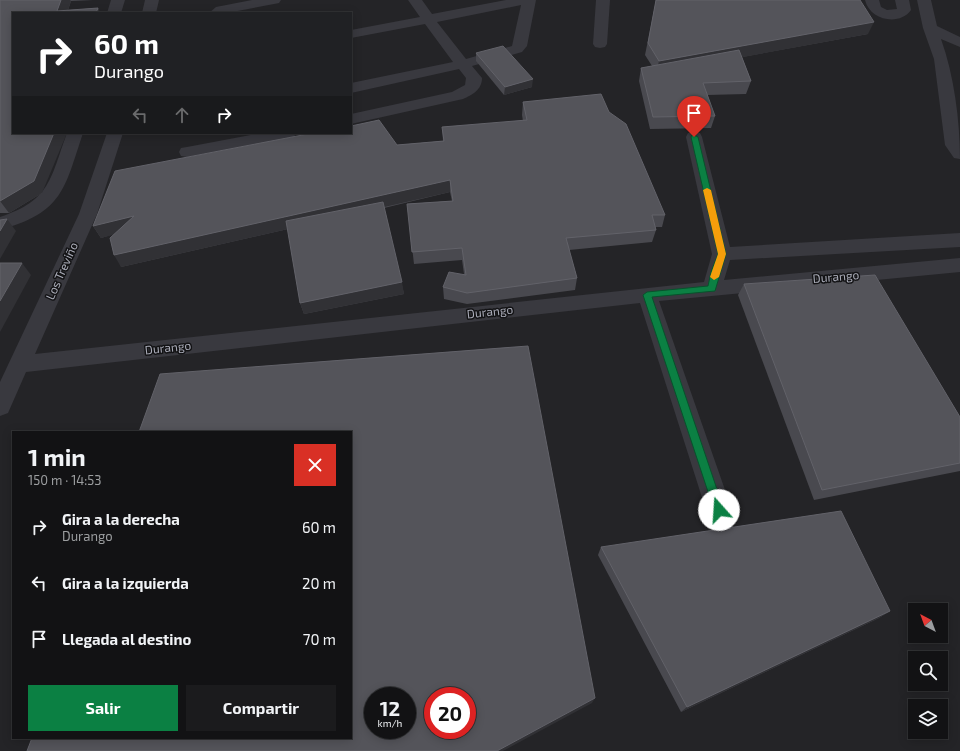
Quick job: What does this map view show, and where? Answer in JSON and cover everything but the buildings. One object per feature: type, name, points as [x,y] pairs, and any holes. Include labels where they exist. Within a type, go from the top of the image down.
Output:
[{"type":"lane","points":[[114,12],[118,0]]},
{"type":"lane","points":[[149,12],[152,0]]},
{"type":"lane","points":[[218,12],[221,10],[274,0]]},
{"type":"lane","points":[[352,119],[457,96],[472,88],[475,84],[474,78],[415,0]]},
{"type":"lane","points":[[352,34],[528,0],[520,47],[510,52],[463,64],[352,88]]},
{"type":"lane","points":[[600,44],[604,0]]},
{"type":"lane","points":[[872,0],[873,8],[885,14],[902,12],[904,10],[902,0]]},
{"type":"lane","points":[[924,0],[930,28],[941,59],[954,145],[960,154]]},
{"type":"lane","points":[[930,28],[960,43]]},
{"type":"lane","points":[[0,224],[13,220],[35,209],[49,196],[60,175],[75,134]]},
{"type":"lane","name":"Los Treviño","points":[[0,406],[88,214],[115,134]]},
{"type":"lane","points":[[187,152],[282,134]]},
{"type":"lane","points":[[694,137],[722,254],[712,288]]},
{"type":"lane","points":[[722,254],[960,240]]},
{"type":"lane","name":"Durango","points":[[20,364],[712,288],[960,265]]},
{"type":"lane","points":[[647,295],[719,510]]},
{"type":"shaded area","points":[[0,0],[960,0],[960,751],[0,751]]},
{"type":"slow traffic","points":[[707,190],[722,254],[714,277]]},
{"type":"route","points":[[694,137],[722,254],[712,288],[647,295],[719,510]]}]
